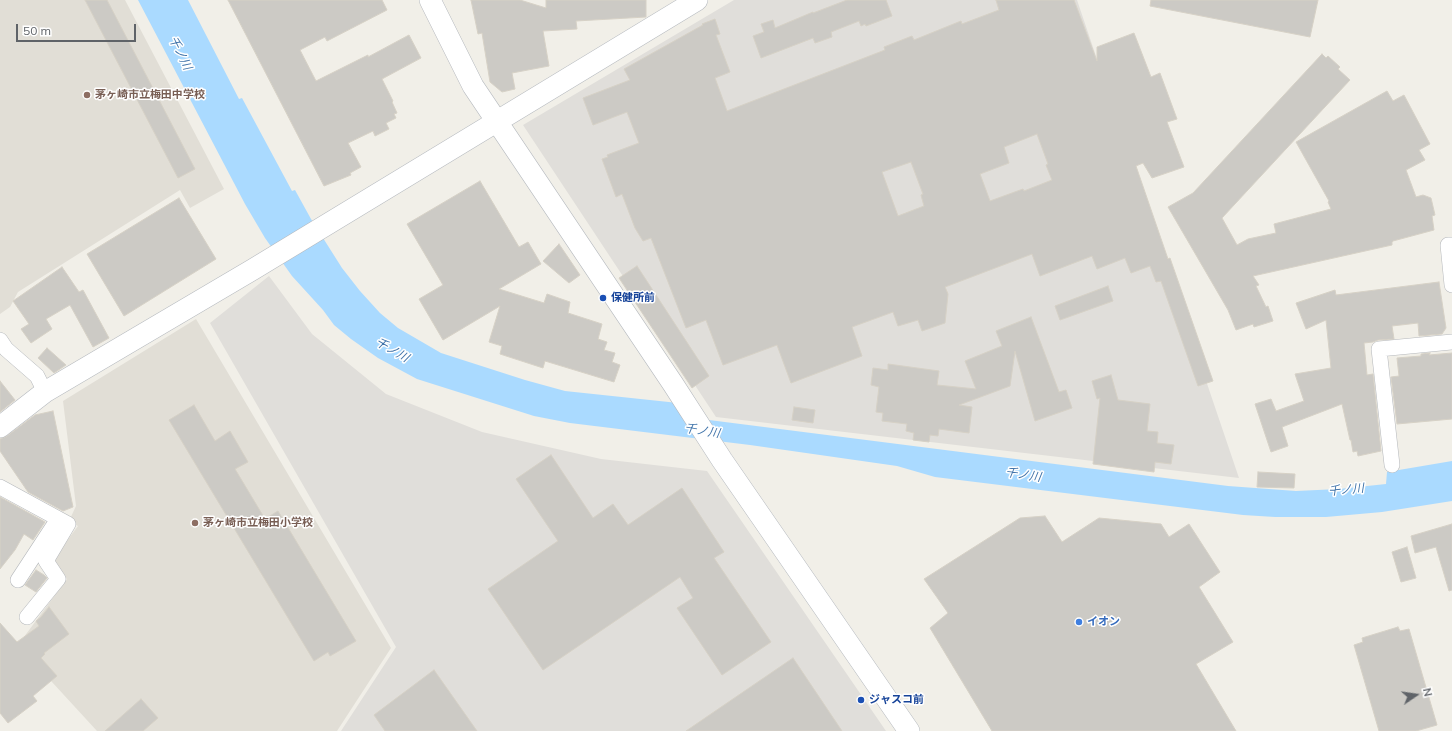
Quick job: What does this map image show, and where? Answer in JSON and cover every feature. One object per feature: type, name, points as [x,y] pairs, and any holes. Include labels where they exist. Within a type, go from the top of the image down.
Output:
[{"type":"street","points":[[430,0],[473,86],[673,384],[722,460],[909,731]]},
{"type":"street","points":[[0,427],[45,392],[252,270],[697,0]]},
{"type":"street","points":[[1452,245],[1448,245],[1452,285]]},
{"type":"street","points":[[0,340],[6,349],[37,376],[45,392]]},
{"type":"street","points":[[1392,465],[1378,349],[1452,342]]},
{"type":"street","points":[[0,488],[68,524],[46,561],[58,578],[27,617]]},
{"type":"street","points":[[18,580],[58,519]]},
{"type":"shaded area","name":"茅ヶ崎市立梅田中学校","points":[[0,0],[125,0],[224,189],[190,208],[180,190],[18,292],[10,307],[0,314]]},
{"type":"shaded area","points":[[734,0],[1077,0],[1239,478],[716,417],[523,125]]},
{"type":"shaded area","points":[[269,276],[312,334],[386,394],[482,432],[601,459],[707,471],[886,731],[341,731],[396,647],[210,323]]},
{"type":"shaded area","name":"茅ヶ崎市立梅田小学校","points":[[196,319],[391,648],[337,731],[97,731],[18,645],[67,579],[55,565],[54,558],[78,526],[69,521],[76,506],[63,401]]},
{"type":"water","name":"千ノ川","points":[[138,0],[188,0],[239,99],[242,98],[292,191],[295,190],[311,219],[342,268],[380,313],[398,328],[441,353],[525,380],[565,391],[697,405],[709,420],[1228,486],[1296,491],[1339,489],[1386,484],[1387,472],[1452,461],[1452,501],[1382,512],[1326,517],[1275,517],[1243,515],[935,477],[897,466],[750,445],[570,423],[534,416],[417,379],[378,358],[334,325],[323,310],[292,276],[265,238],[245,204]]},
{"type":"building","points":[[85,0],[107,0],[195,169],[178,178]]},
{"type":"building","points":[[228,0],[382,0],[387,10],[327,41],[325,37],[300,50],[316,81],[368,55],[368,57],[409,35],[421,58],[382,79],[393,101],[392,102],[397,113],[394,114],[396,118],[386,123],[389,129],[375,136],[373,131],[348,143],[361,167],[350,173],[351,175],[324,186]]},
{"type":"building","points":[[471,0],[520,0],[546,8],[546,0],[646,0],[646,17],[576,21],[577,29],[543,31],[549,66],[512,73],[515,89],[502,92],[490,82],[482,33],[478,34]]},
{"type":"building","points":[[847,0],[886,0],[892,16],[866,26],[865,24],[861,26],[859,21],[831,32],[832,37],[815,43],[813,38],[761,58],[753,36],[764,32],[761,24],[773,20],[775,28]]},
{"type":"building","points":[[996,0],[1074,0],[1097,61],[1097,47],[1134,33],[1151,77],[1160,73],[1177,119],[1167,122],[1184,167],[1152,178],[1143,163],[1136,166],[1168,259],[1170,258],[1213,381],[1198,386],[1161,281],[1156,282],[1150,266],[1131,273],[1125,258],[1097,269],[1092,256],[1040,276],[1032,254],[945,287],[948,294],[945,323],[922,331],[918,320],[898,326],[893,312],[852,327],[862,356],[791,383],[777,345],[723,365],[706,320],[686,328],[651,238],[643,241],[635,228],[622,194],[616,197],[602,159],[608,157],[607,155],[639,143],[627,112],[593,125],[583,98],[630,80],[624,69],[703,25],[702,24],[715,19],[720,34],[716,35],[730,72],[715,78],[727,111],[885,50],[884,47],[912,36],[914,40],[961,21],[962,24],[999,10]],"holes":[[[1037,134],[1052,180],[1024,191],[1023,189],[990,201],[980,174],[1009,163],[1004,147]],[[911,162],[923,194],[921,195],[924,206],[898,216],[882,172]]]},
{"type":"building","points":[[1151,0],[1318,0],[1310,37],[1150,6]]},
{"type":"building","points":[[1322,54],[1326,58],[1328,56],[1340,67],[1338,69],[1350,80],[1222,218],[1237,245],[1248,239],[1276,233],[1274,224],[1331,209],[1328,202],[1329,201],[1296,142],[1387,91],[1393,101],[1404,95],[1430,144],[1419,150],[1425,160],[1406,170],[1416,197],[1423,195],[1431,198],[1435,215],[1432,216],[1434,230],[1393,241],[1392,245],[1253,276],[1259,285],[1256,286],[1266,307],[1268,306],[1273,321],[1254,327],[1253,324],[1236,330],[1228,310],[1168,207],[1193,193]]},
{"type":"building","points":[[480,181],[519,247],[528,242],[541,264],[499,289],[544,303],[547,294],[570,302],[568,313],[602,324],[598,339],[607,342],[604,350],[615,353],[612,362],[620,365],[614,382],[545,361],[543,368],[500,354],[502,346],[489,342],[500,306],[443,340],[419,299],[443,285],[407,224]]},
{"type":"building","points":[[179,198],[216,259],[124,316],[87,254]]},
{"type":"building","points":[[559,244],[580,275],[569,283],[543,261]]},
{"type":"building","points":[[637,266],[709,376],[692,388],[619,278]]},
{"type":"building","points":[[62,267],[79,292],[83,290],[109,338],[93,347],[70,305],[46,319],[52,329],[31,343],[21,329],[29,324],[13,301]]},
{"type":"building","points":[[1439,282],[1446,328],[1442,334],[1419,336],[1418,323],[1392,326],[1394,339],[1364,343],[1367,375],[1373,374],[1381,451],[1358,456],[1357,451],[1353,452],[1342,404],[1282,427],[1288,446],[1271,452],[1255,404],[1271,399],[1276,411],[1304,401],[1295,374],[1331,368],[1326,320],[1306,329],[1296,303],[1335,290],[1336,295]]},
{"type":"building","points":[[1108,286],[1113,301],[1060,320],[1055,306]]},
{"type":"building","points":[[1031,317],[1059,392],[1066,390],[1072,408],[1035,421],[1015,351],[1010,386],[959,405],[972,407],[969,433],[939,429],[938,436],[930,435],[929,442],[913,440],[914,433],[906,431],[907,424],[882,421],[883,413],[876,412],[879,387],[871,385],[873,368],[888,370],[888,364],[939,371],[937,385],[976,389],[965,361],[1002,346],[996,331]]},
{"type":"building","points":[[47,348],[66,365],[54,373],[38,358]]},
{"type":"building","points":[[1430,353],[1429,355],[1452,353],[1452,419],[1397,424],[1391,377],[1399,376],[1397,358],[1421,356],[1421,354]]},
{"type":"building","points":[[1111,375],[1118,400],[1150,404],[1147,431],[1158,432],[1157,443],[1174,445],[1171,464],[1155,462],[1154,472],[1093,464],[1100,398],[1097,399],[1092,381]]},
{"type":"building","points":[[0,381],[15,400],[0,412]]},
{"type":"building","points":[[194,405],[215,441],[230,431],[248,462],[235,469],[265,519],[278,511],[356,641],[330,656],[328,652],[314,661],[169,420]]},
{"type":"building","points":[[794,407],[815,410],[813,423],[792,420]]},
{"type":"building","points":[[53,411],[73,507],[63,511],[28,492],[0,451],[0,439],[7,436],[35,415]]},
{"type":"building","points":[[551,455],[593,518],[613,504],[628,525],[682,488],[724,552],[714,558],[771,642],[722,675],[677,608],[693,598],[680,577],[543,670],[488,589],[558,541],[516,479]]},
{"type":"building","points":[[1258,472],[1295,474],[1294,488],[1257,487]]},
{"type":"building","points":[[0,497],[45,522],[33,540],[24,534],[15,550],[0,569]]},
{"type":"building","name":"イオン","points":[[1045,516],[1062,542],[1099,518],[1161,524],[1169,537],[1189,524],[1220,572],[1199,587],[1233,642],[1196,664],[1236,731],[992,731],[930,628],[948,613],[924,579],[1020,518]]},
{"type":"building","points":[[1452,524],[1452,590],[1449,591],[1436,547],[1415,553],[1411,536]]},
{"type":"building","points":[[1407,547],[1416,578],[1401,582],[1392,552]]},
{"type":"building","points":[[36,570],[47,578],[36,592],[25,585]]},
{"type":"building","points":[[49,607],[69,634],[44,653],[45,654],[41,658],[57,676],[33,696],[37,701],[8,723],[0,713],[0,623],[17,642],[39,626],[36,621]]},
{"type":"building","points":[[1398,627],[1400,631],[1409,629],[1437,725],[1416,731],[1379,731],[1354,645],[1363,642],[1362,638]]},
{"type":"building","points":[[793,658],[842,731],[686,731]]},
{"type":"building","points":[[434,670],[477,731],[385,731],[374,715]]},
{"type":"building","points":[[141,699],[158,718],[143,731],[105,731]]},
{"type":"place","name":"茅ヶ崎市立梅田中学校","points":[[87,95]]},
{"type":"place","name":"保健所前","points":[[603,298]]},
{"type":"place","name":"茅ヶ崎市立梅田小学校","points":[[195,523]]},
{"type":"place","name":"イオン","points":[[1079,622]]},
{"type":"place","name":"ジャスコ前","points":[[861,700]]}]
